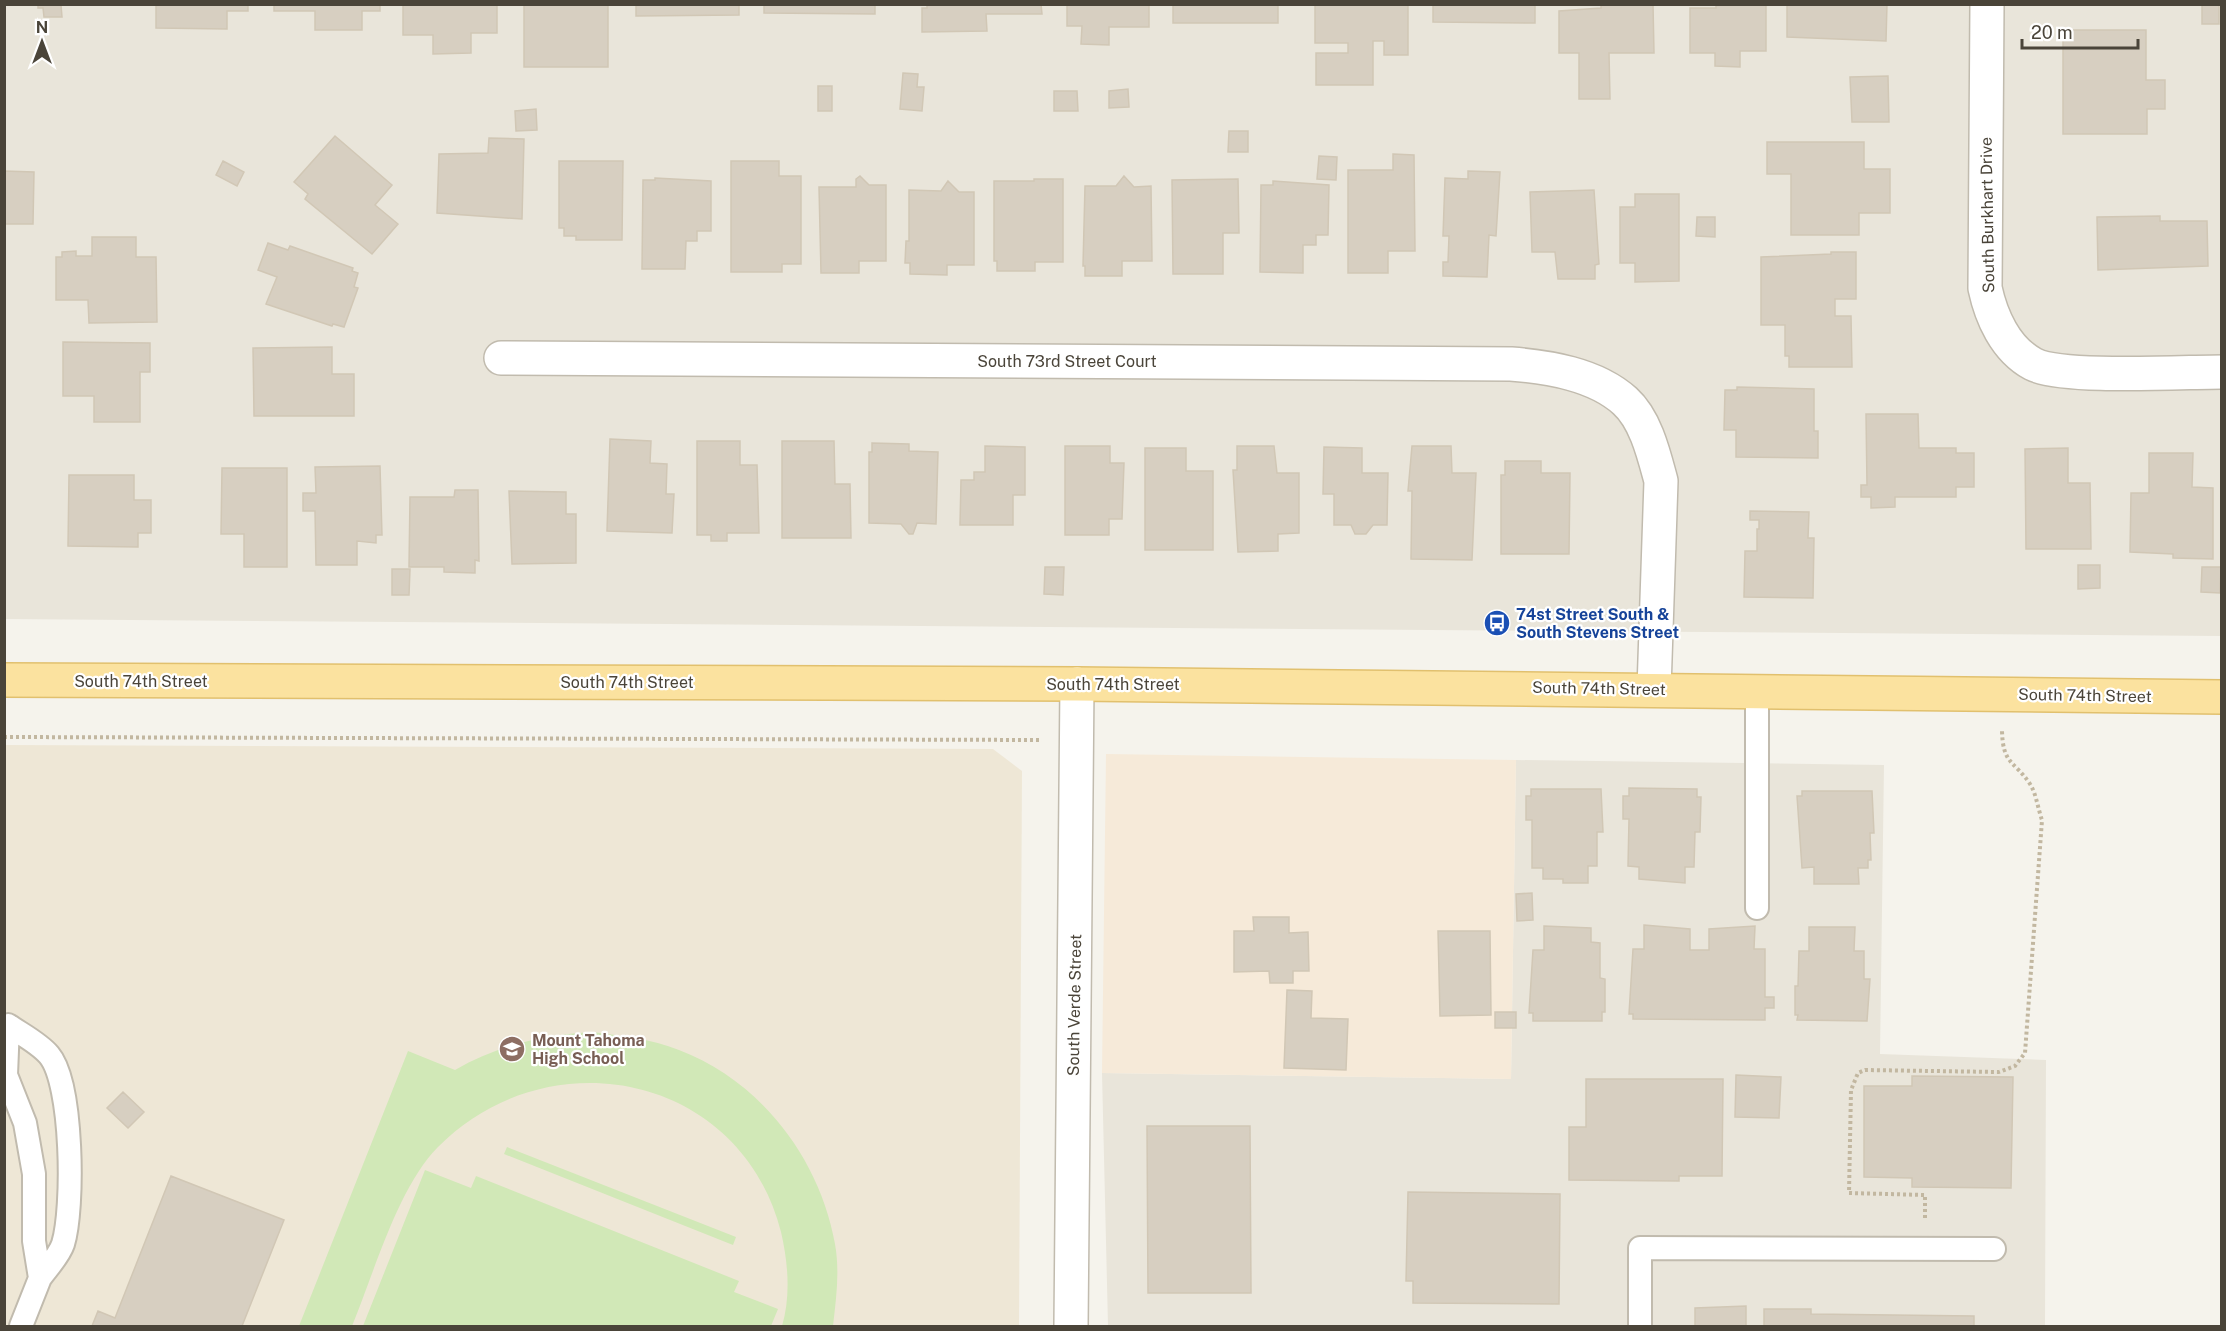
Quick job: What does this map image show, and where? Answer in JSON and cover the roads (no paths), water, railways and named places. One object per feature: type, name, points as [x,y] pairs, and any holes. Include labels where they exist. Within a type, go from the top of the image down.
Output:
[{"type":"main road","name":"South 74th Street","points":[[4,681],[1077,684],[2222,697]]},
{"type":"street","name":"South Burkhart Drive","points":[[1987,4],[1985,288],[2002,334],[2022,356],[2035,365],[2066,371],[2222,372]]},
{"type":"street","name":"South 73rd Street Court","points":[[501,358],[1511,364],[1546,367],[1593,381],[1625,401],[1638,419],[1652,448],[1660,481],[1654,689]]},
{"type":"street","name":"South Verde Street","points":[[1071,1326],[1077,684]]},
{"type":"lane","points":[[1757,690],[1757,908]]},
{"type":"lane","points":[[6,1020],[6,1075],[25,1123],[32,1164],[34,1241],[40,1278]]},
{"type":"lane","points":[[6,1020],[49,1055],[60,1081],[68,1129],[70,1185],[63,1245],[40,1278],[21,1326]]},
{"type":"lane","points":[[1640,1326],[1640,1248],[1994,1249]]},
{"type":"place","name":"74st Street South & South Stevens Street","points":[[1497,623]]},
{"type":"place","name":"Mount Tahoma High School","points":[[512,1049]]}]
